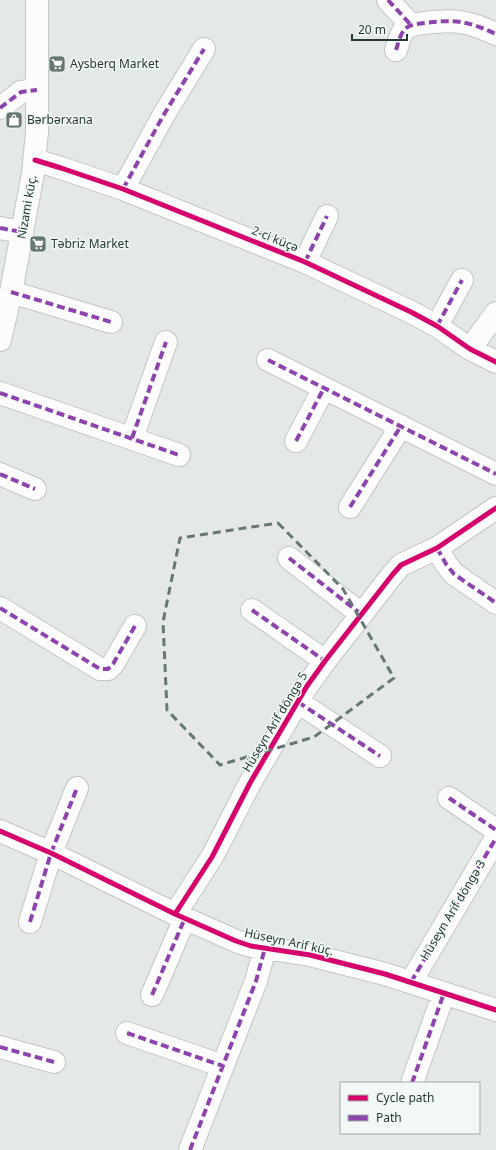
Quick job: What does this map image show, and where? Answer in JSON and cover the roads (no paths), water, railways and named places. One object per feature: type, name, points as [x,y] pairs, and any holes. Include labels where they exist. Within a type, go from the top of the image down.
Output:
[{"type":"street","name":"Nizami küç.","points":[[0,340],[11,292],[34,160],[37,132],[37,0]]},
{"type":"street","points":[[388,0],[411,25]]},
{"type":"street","points":[[396,50],[404,30],[411,25],[444,20],[458,21],[475,25],[496,34]]},
{"type":"street","points":[[123,189],[163,116],[204,49]]},
{"type":"street","points":[[0,108],[21,92],[37,90]]},
{"type":"street","name":"2-ci küçə","points":[[34,160],[123,189],[305,262],[411,312],[436,326],[470,349],[496,362]]},
{"type":"street","points":[[305,262],[328,216]]},
{"type":"street","points":[[0,228],[22,232]]},
{"type":"street","points":[[436,326],[462,280]]},
{"type":"street","points":[[11,292],[111,322]]},
{"type":"street","points":[[470,349],[496,313]]},
{"type":"street","points":[[132,438],[166,342]]},
{"type":"street","points":[[268,360],[496,474]]},
{"type":"street","points":[[296,441],[324,388]]},
{"type":"street","points":[[0,393],[179,455]]},
{"type":"street","points":[[350,507],[400,426]]},
{"type":"street","points":[[0,474],[35,489]]},
{"type":"street","name":"Hüseyn Arif döngə 5","points":[[152,995],[180,916],[250,782],[307,686],[401,565],[437,548],[496,508]]},
{"type":"street","points":[[437,548],[446,564],[454,574],[496,604]]},
{"type":"street","points":[[289,558],[362,614]]},
{"type":"street","points":[[0,608],[100,669],[108,669],[113,664],[135,626]]},
{"type":"street","points":[[252,610],[325,661]]},
{"type":"street","points":[[298,702],[380,756]]},
{"type":"street","points":[[30,922],[51,853],[77,788]]},
{"type":"street","points":[[448,798],[496,830]]},
{"type":"street","name":"Hüseyn Arif küç.","points":[[0,831],[51,853],[180,916],[236,941],[251,946],[310,955],[385,974],[496,1010]]},
{"type":"street","name":"Hüseyn Arif döngə 3","points":[[411,982],[496,838]]},
{"type":"street","points":[[190,1150],[256,981],[265,948]]},
{"type":"street","points":[[412,1082],[444,993]]},
{"type":"street","points":[[127,1033],[223,1066]]},
{"type":"street","points":[[0,1047],[54,1062]]},
{"type":"place","name":"Aysberq Market","points":[[57,64]]},
{"type":"place","name":"Bərbərxana","points":[[14,120]]},
{"type":"place","name":"Təbriz Market","points":[[38,244]]}]
